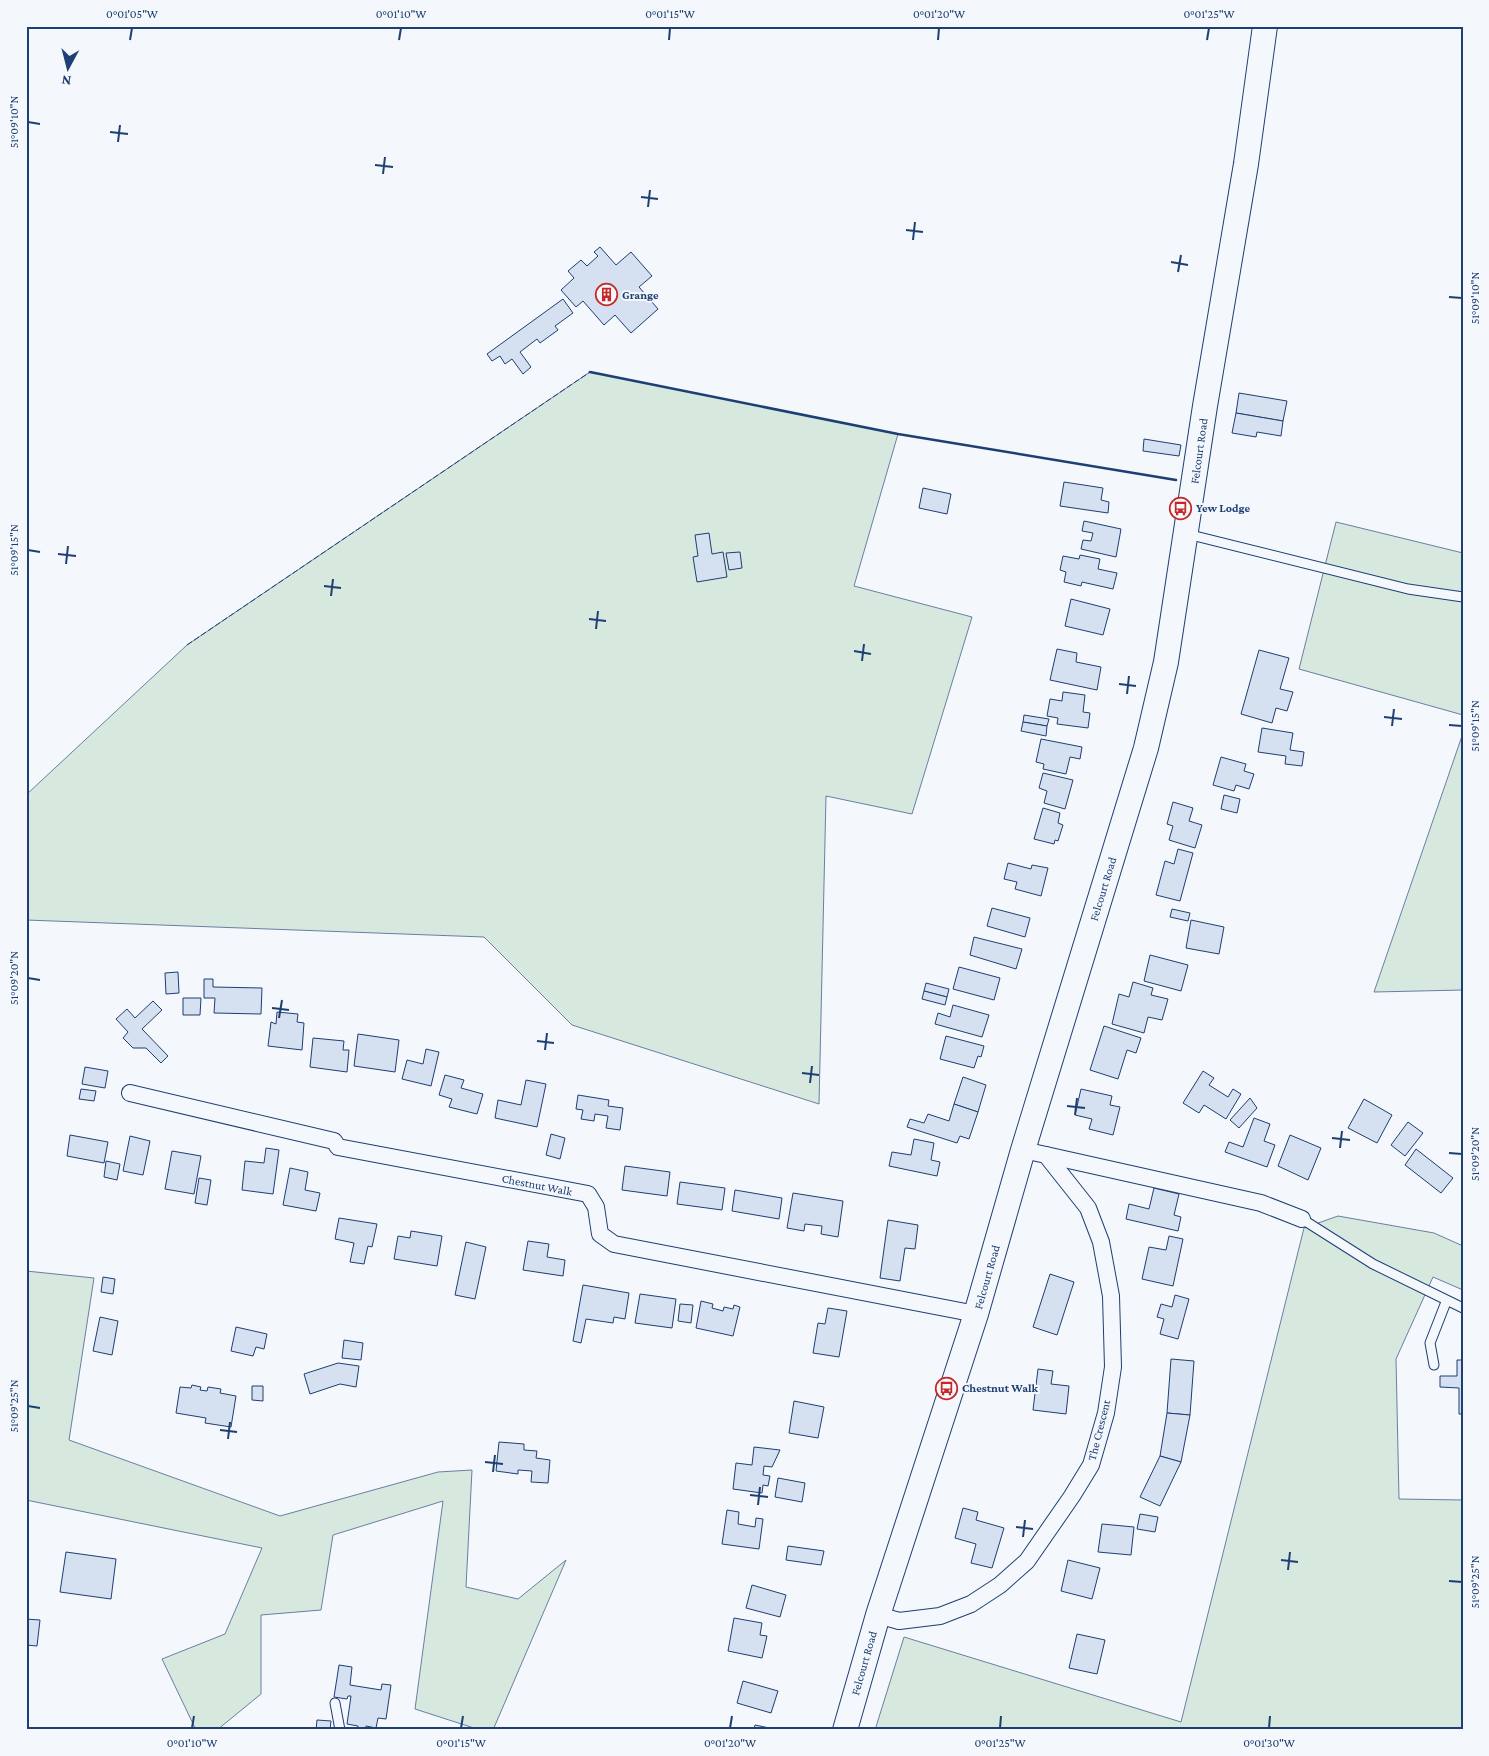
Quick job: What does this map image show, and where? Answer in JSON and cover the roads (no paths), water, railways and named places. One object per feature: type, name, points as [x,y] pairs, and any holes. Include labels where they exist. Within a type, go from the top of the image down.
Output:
[{"type":"street","name":"Felcourt Road","points":[[845,1730],[878,1615],[976,1314],[1023,1150],[1146,748],[1166,662],[1205,406],[1246,164],[1265,26]]},
{"type":"street","name":"Chestnut Walk","points":[[130,1093],[334,1141],[338,1147],[588,1194],[596,1207],[600,1234],[614,1244],[976,1314]]},
{"type":"street","points":[[1023,1150],[1261,1203],[1302,1218]]},
{"type":"street","name":"The Crescent","points":[[878,1615],[899,1621],[940,1616],[971,1604],[1000,1585],[1027,1561],[1091,1465],[1106,1413],[1113,1367],[1111,1296],[1101,1242],[1088,1208],[1046,1155]]},
{"type":"lane","points":[[1187,534],[1408,589],[1463,597]]},
{"type":"lane","points":[[1302,1218],[1373,1264],[1446,1302],[1463,1308]]},
{"type":"lane","points":[[1434,1365],[1430,1343],[1446,1302]]},
{"type":"lane","points":[[335,1703],[340,1730]]},
{"type":"place","name":"Grange","points":[[606,295]]},
{"type":"place","name":"Yew Lodge","points":[[1180,508]]},
{"type":"place","name":"Chestnut Walk","points":[[946,1388]]}]
